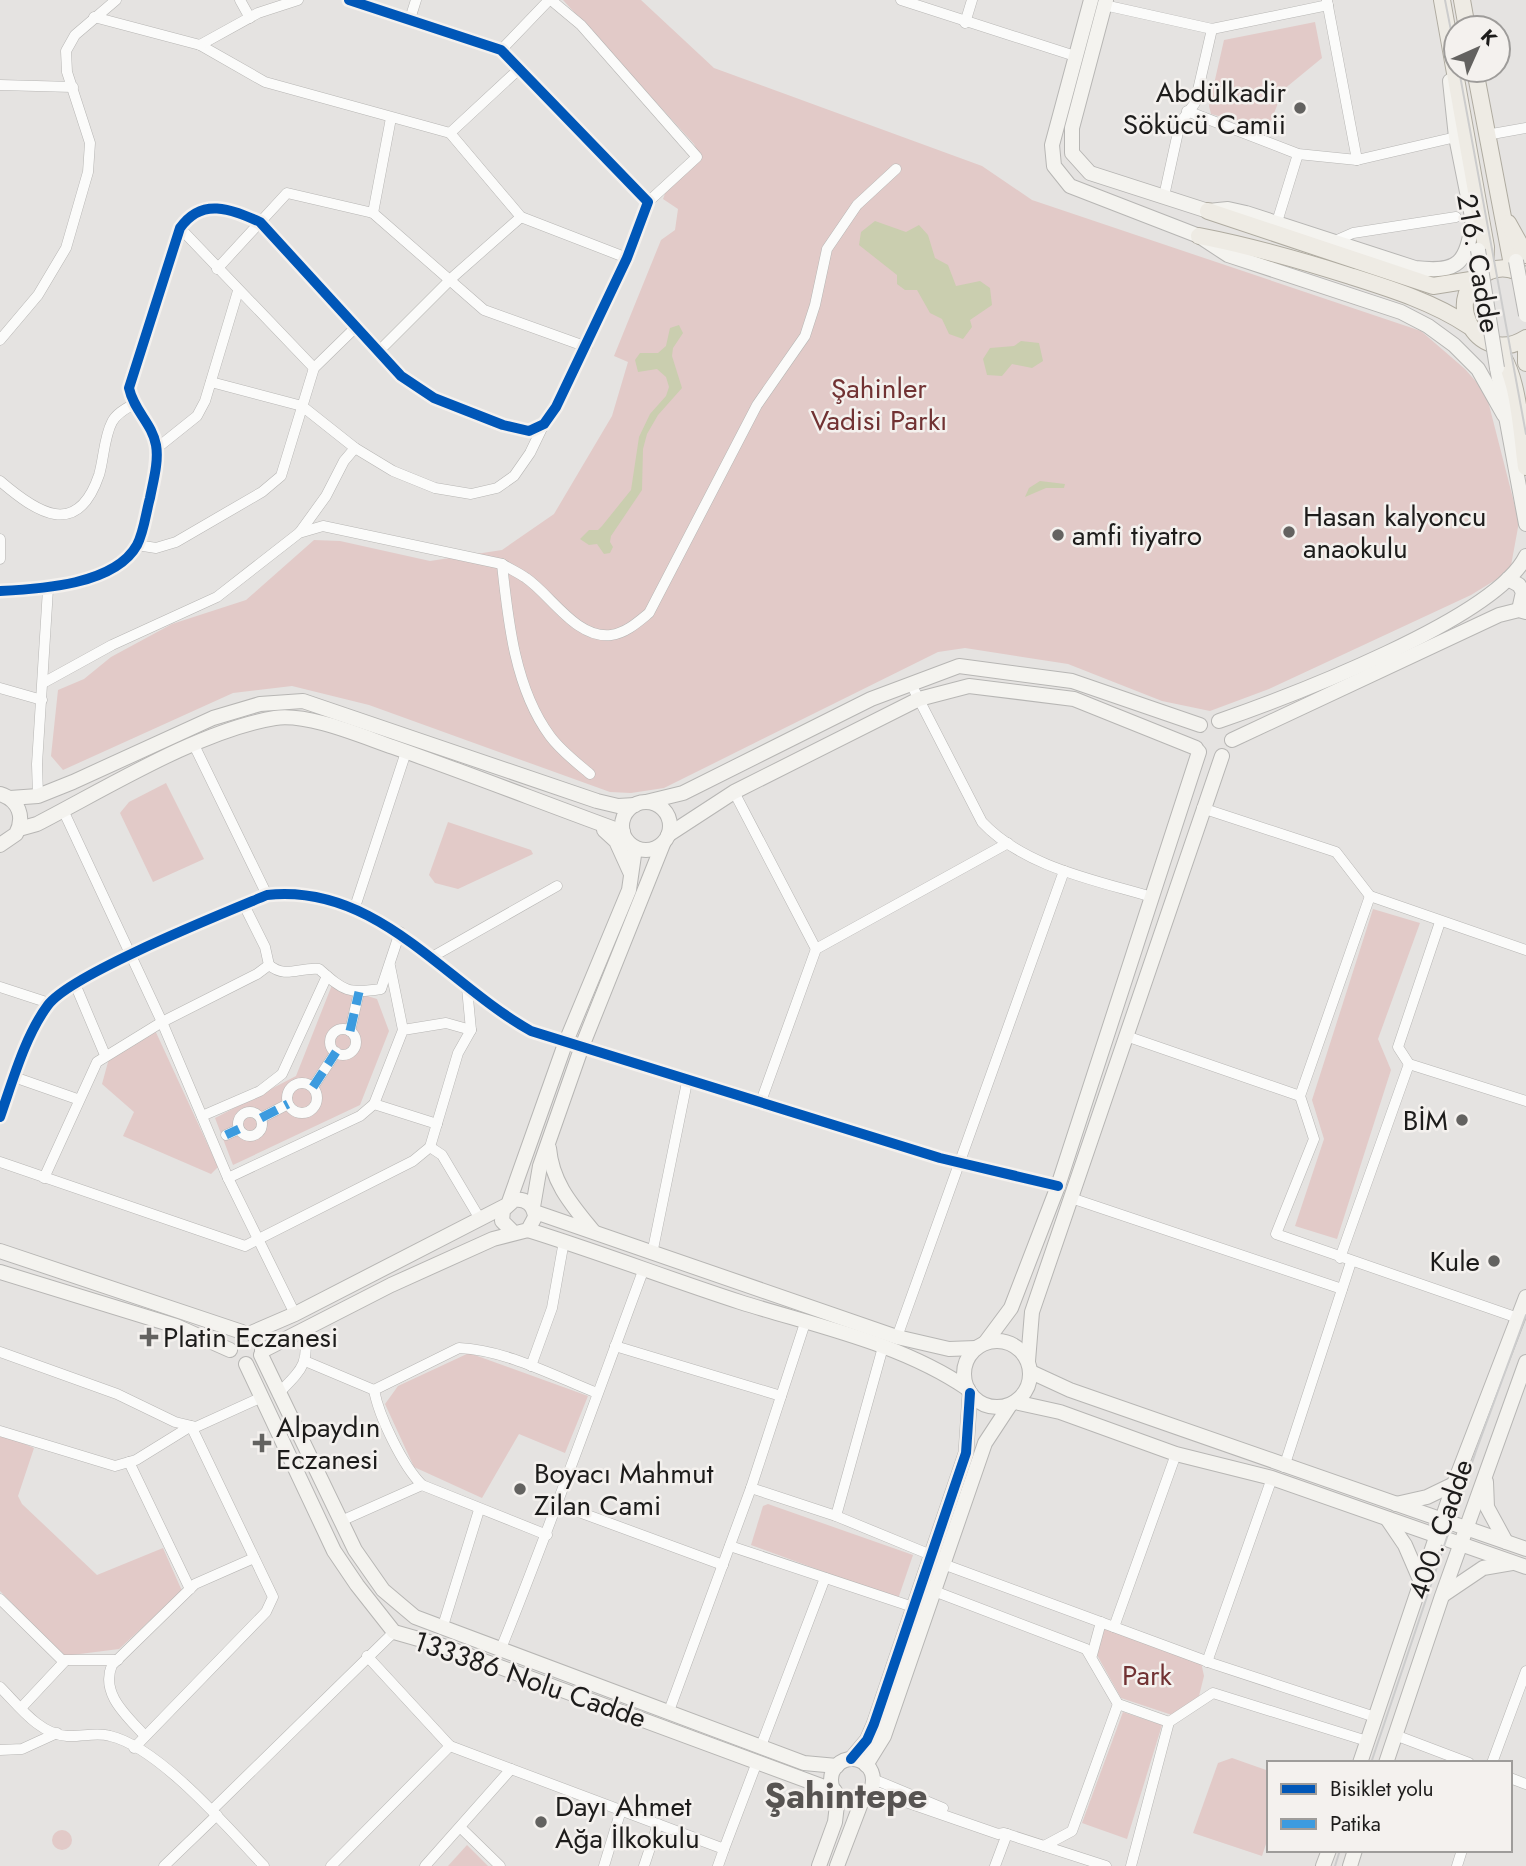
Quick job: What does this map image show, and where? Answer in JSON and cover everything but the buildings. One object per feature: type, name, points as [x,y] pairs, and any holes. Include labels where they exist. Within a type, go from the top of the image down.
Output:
[{"type":"main road","points":[[1441,0],[1486,247],[1481,276],[1467,293],[1464,304],[1469,326]]},
{"type":"main road","points":[[1478,84],[1520,266]]},
{"type":"main road","points":[[1208,211],[1433,286],[1481,276],[1496,269],[1520,266]]},
{"type":"main road","points":[[1508,223],[1520,266]]},
{"type":"main road","points":[[1199,236],[1261,248],[1387,288],[1439,307],[1469,326],[1500,349],[1510,368],[1526,467]]},
{"type":"main road","points":[[1490,343],[1511,345],[1526,338]]},
{"type":"main road","points":[[1526,344],[1526,363]]},
{"type":"street","points":[[0,340],[37,295],[66,248],[88,172],[90,143],[67,72],[66,51],[75,35],[93,16],[116,0]]},
{"type":"street","points":[[240,0],[250,18]]},
{"type":"street","points":[[200,45],[250,18],[298,0]]},
{"type":"street","points":[[349,0],[501,50],[648,202]]},
{"type":"street","points":[[411,19],[416,0]]},
{"type":"street","points":[[211,382],[302,406],[355,448],[393,471],[425,483],[471,494],[497,488],[514,476],[530,453],[587,347],[648,202],[697,157],[581,25],[550,0],[501,50]]},
{"type":"street","points":[[901,0],[965,23],[1075,56]]},
{"type":"street","points":[[965,23],[972,0]]},
{"type":"street","name":"216. Cadde","points":[[1441,0],[1456,137],[1473,220],[1504,415],[1526,524]]},
{"type":"street","points":[[1100,2],[1212,29],[1328,2],[1357,160]]},
{"type":"street","points":[[1100,2],[1075,56],[1052,145],[1054,166],[1069,186],[1199,236],[1228,255],[1401,312],[1428,326],[1454,345],[1478,369],[1504,415]]},
{"type":"street","points":[[1100,2],[1072,128],[1072,153],[1090,173],[1208,211],[1228,209],[1277,222],[1415,268],[1452,268],[1466,256],[1473,220]]},
{"type":"street","points":[[93,16],[200,45],[265,82],[450,133],[521,217],[626,258]]},
{"type":"street","points":[[1164,196],[1180,123],[1195,103],[1212,29]]},
{"type":"street","points":[[450,133],[519,69]]},
{"type":"street","name":"216. Cadde","points":[[1484,84],[1508,223]]},
{"type":"street","points":[[0,85],[73,87]]},
{"type":"street","points":[[1188,111],[1298,155],[1357,160],[1456,137]]},
{"type":"street","points":[[373,213],[391,118]]},
{"type":"street","points":[[1492,134],[1526,128]]},
{"type":"street","points":[[1277,222],[1298,155]]},
{"type":"street","points":[[299,533],[323,526],[502,565],[527,578],[573,621],[593,632],[610,635],[628,629],[649,613],[757,405],[805,336],[816,305],[827,249],[857,205],[896,169]]},
{"type":"street","points":[[217,269],[287,193],[373,213],[484,310],[587,347]]},
{"type":"street","points":[[0,592],[48,589],[103,573],[137,545],[154,479],[157,448],[152,429],[132,405],[129,388],[180,228],[187,218],[208,206],[230,209],[260,222],[401,376],[434,398],[503,425],[529,431],[544,424]]},
{"type":"street","points":[[1337,240],[1353,233],[1456,216]]},
{"type":"street","points":[[378,352],[449,282],[521,217]]},
{"type":"street","points":[[180,228],[314,368]]},
{"type":"street","name":"216. Cadde","points":[[1520,266],[1526,315]]},
{"type":"street","points":[[157,448],[197,416],[211,382],[238,291]]},
{"type":"street","points":[[137,545],[156,548],[176,542],[262,492],[281,476],[314,368],[355,328]]},
{"type":"street","points":[[0,481],[42,513],[62,515],[76,509],[88,496],[99,476],[112,422],[132,405]]},
{"type":"street","points":[[43,683],[112,645],[180,617],[216,597],[299,533],[355,448]]},
{"type":"street","points":[[0,539],[0,559]]},
{"type":"street","points":[[837,1866],[869,1789],[866,1765],[884,1736],[934,1591],[937,1560],[966,1453],[969,1391],[965,1364],[1011,1308],[1058,1186],[1192,774],[1197,750],[1195,733],[1200,724],[1209,720],[1219,721],[1276,702],[1409,641],[1487,599],[1508,579],[1526,556]]},
{"type":"street","points":[[502,565],[516,652],[538,719],[551,738],[590,774]]},
{"type":"street","points":[[1232,740],[1499,615],[1523,611],[1523,592],[1519,585],[1508,579]]},
{"type":"street","points":[[38,796],[37,764],[48,589]]},
{"type":"street","points":[[5,796],[38,796],[214,718],[260,704],[303,701],[618,806],[641,804],[683,793],[871,699],[959,666],[986,667],[1072,681],[1200,724]]},
{"type":"street","points":[[911,684],[982,822],[994,836],[1064,871],[1152,897]]},
{"type":"street","points":[[635,848],[654,849],[734,792],[919,699],[970,686],[1074,699],[1172,736],[1212,758],[1222,756]]},
{"type":"street","points":[[0,688],[42,700]]},
{"type":"street","points":[[19,829],[194,745],[248,724],[278,718],[313,722],[406,752],[623,832]]},
{"type":"street","points":[[819,1866],[835,1822],[836,1793],[832,1776],[837,1766],[851,1759],[871,1733],[913,1608],[937,1560],[985,1443],[1013,1404],[1026,1392],[1030,1367],[1032,1312],[1202,808],[1222,756],[1229,750],[1232,740],[1230,730],[1219,721]]},
{"type":"street","points":[[1172,736],[1185,752],[1192,774]]},
{"type":"street","points":[[194,745],[267,895]]},
{"type":"street","points":[[354,910],[406,752]]},
{"type":"street","points":[[734,792],[816,949]]},
{"type":"street","points":[[0,845],[13,839],[19,829],[20,812],[5,796]]},
{"type":"street","points":[[641,804],[621,823],[623,832],[635,848],[629,890],[565,1044],[502,1221],[520,1231],[564,1241],[643,1271],[919,1359],[988,1406],[1013,1404],[1060,1412],[1176,1454],[1272,1478],[1520,1565]]},
{"type":"street","points":[[641,804],[662,809],[668,816],[666,839],[581,1049],[548,1142],[534,1209],[534,1222],[520,1231],[391,1285],[304,1329],[262,1353],[255,1362],[246,1364],[234,1358],[230,1350],[232,1341],[246,1332],[295,1314],[519,1199],[534,1209],[652,1254],[897,1337],[949,1349],[1006,1341],[1023,1353],[1030,1367],[1070,1390],[1526,1549]]},
{"type":"street","points":[[1202,808],[1336,852],[1370,896],[1526,950]]},
{"type":"street","points":[[63,810],[162,1022],[228,1178],[295,1314]]},
{"type":"street","points":[[596,822],[616,841],[631,874]]},
{"type":"street","points":[[760,1104],[816,949],[1008,843]]},
{"type":"street","points":[[897,1337],[962,1162],[1064,871]]},
{"type":"street","points":[[432,957],[557,886]]},
{"type":"street","points":[[0,1117],[14,1077],[49,1003],[75,984],[130,956],[267,895],[290,892],[354,910],[400,932],[498,1013],[531,1031],[760,1104],[962,1162],[1058,1186]]},
{"type":"street","points":[[1370,896],[1300,1096],[1314,1139],[1276,1234],[1518,1318]]},
{"type":"street","points":[[244,905],[265,947],[269,965],[278,972],[287,974],[310,968],[319,969],[337,986],[359,992],[382,989],[400,932]]},
{"type":"street","points":[[1440,922],[1398,1047],[1409,1064],[1526,1101]]},
{"type":"street","points":[[228,1178],[360,1116],[374,1104],[403,1030],[389,962]]},
{"type":"street","points":[[44,1178],[77,1099],[97,1062],[162,1022],[257,974],[269,965]]},
{"type":"street","points":[[202,1116],[260,1091],[282,1074],[327,976]]},
{"type":"street","points":[[75,984],[105,1055]]},
{"type":"street","points":[[0,987],[49,1003]]},
{"type":"street","points":[[0,1163],[244,1246],[412,1161],[430,1147],[458,1053],[471,1030],[467,988]]},
{"type":"street","points":[[350,1031],[359,992]]},
{"type":"street","points":[[403,1030],[446,1023],[471,1030]]},
{"type":"street","points":[[339,1030],[350,1031],[356,1038],[353,1051],[345,1054],[336,1052],[330,1042],[332,1034],[339,1030]]},
{"type":"street","points":[[1126,1037],[1300,1096]]},
{"type":"street","points":[[313,1087],[336,1052]]},
{"type":"street","points":[[1284,1466],[1342,1289],[1346,1260],[1409,1064]]},
{"type":"street","points":[[14,1077],[77,1099]]},
{"type":"street","points":[[652,1254],[687,1082]]},
{"type":"street","points":[[304,1083],[313,1087],[318,1096],[312,1110],[298,1113],[288,1104],[288,1092],[294,1085],[304,1083]]},
{"type":"street","points":[[261,1118],[288,1104]]},
{"type":"street","points":[[374,1104],[437,1124]]},
{"type":"street","points":[[247,1112],[255,1113],[261,1118],[262,1126],[256,1135],[244,1135],[239,1129],[240,1117],[247,1112]]},
{"type":"street","points":[[226,1135],[239,1129]]},
{"type":"street","points":[[548,1142],[551,1167],[560,1189],[593,1231]]},
{"type":"street","points":[[430,1147],[442,1155],[480,1220]]},
{"type":"street","points":[[1071,1198],[1342,1289]]},
{"type":"street","points":[[531,1366],[552,1308],[564,1241]]},
{"type":"street","points":[[0,1251],[246,1332],[261,1342],[262,1353]]},
{"type":"street","points":[[500,1651],[560,1505],[597,1393],[643,1271]]},
{"type":"street","points":[[0,1272],[176,1326],[230,1350]]},
{"type":"street","name":"400. Cadde","points":[[1361,1761],[1454,1484],[1526,1297]]},
{"type":"street","points":[[670,1711],[751,1488],[806,1323]]},
{"type":"street","points":[[278,1394],[304,1367],[307,1349],[304,1329]]},
{"type":"street","points":[[615,1346],[781,1396]]},
{"type":"street","points":[[836,1516],[883,1347]]},
{"type":"street","points":[[305,1362],[374,1390],[459,1348],[474,1349],[531,1366],[597,1393]]},
{"type":"street","points":[[0,1352],[117,1394],[175,1422],[196,1427],[262,1397]]},
{"type":"street","name":"133386 Nolu Cadde","points":[[262,1353],[278,1394],[371,1576],[408,1612],[442,1629],[500,1651],[816,1766],[837,1766]]},
{"type":"street","name":"400. Cadde","points":[[1387,1761],[1442,1596],[1526,1362]]},
{"type":"street","name":"133386 Nolu Cadde","points":[[246,1364],[334,1551],[394,1632],[443,1646],[836,1793]]},
{"type":"street","points":[[374,1390],[377,1404],[412,1475],[422,1485],[547,1535]]},
{"type":"street","points":[[0,1431],[116,1466],[129,1462],[191,1426]]},
{"type":"street","points":[[134,1748],[266,1612],[273,1597],[191,1426]]},
{"type":"street","points":[[1114,1627],[1176,1454]]},
{"type":"street","points":[[129,1462],[190,1589]]},
{"type":"street","points":[[1486,1474],[1487,1507],[1506,1542]]},
{"type":"street","points":[[1207,1662],[1272,1478]]},
{"type":"street","points":[[1394,1504],[1427,1497],[1454,1484]]},
{"type":"street","points":[[341,1521],[422,1485]]},
{"type":"street","points":[[751,1488],[836,1516],[937,1560],[1207,1662],[1375,1717]]},
{"type":"street","points":[[560,1505],[723,1565]]},
{"type":"street","points":[[442,1629],[479,1510]]},
{"type":"street","points":[[1388,1520],[1405,1545],[1421,1582]]},
{"type":"street","points":[[730,1546],[913,1608]]},
{"type":"street","points":[[145,1736],[112,1697],[108,1675],[118,1660],[190,1589],[254,1558]]},
{"type":"street","points":[[1442,1596],[1483,1568],[1520,1565]]},
{"type":"street","points":[[761,1746],[825,1578]]},
{"type":"street","points":[[934,1591],[1086,1649],[1093,1655],[1118,1704],[1169,1722]]},
{"type":"street","points":[[0,1600],[65,1661],[118,1660]]},
{"type":"street","points":[[164,1866],[367,1656],[394,1632],[408,1612]]},
{"type":"street","points":[[1093,1655],[1101,1622]]},
{"type":"street","points":[[367,1656],[450,1746],[724,1849]]},
{"type":"street","points":[[21,1708],[65,1661]]},
{"type":"street","points":[[1493,1761],[1526,1671]]},
{"type":"street","points":[[0,1687],[38,1725],[64,1736],[110,1736],[153,1758],[214,1813],[264,1866]]},
{"type":"street","points":[[1131,1866],[1169,1722],[1213,1693],[1367,1741]]},
{"type":"street","points":[[1044,1846],[1072,1831],[1118,1704]]},
{"type":"street","points":[[0,1750],[22,1749],[57,1733]]},
{"type":"street","points":[[1395,1735],[1464,1761]]},
{"type":"street","points":[[331,1866],[450,1746]]},
{"type":"street","points":[[851,1759],[866,1765]]},
{"type":"street","points":[[718,1866],[757,1762]]},
{"type":"street","points":[[425,1866],[511,1769]]},
{"type":"street","points":[[836,1793],[848,1801],[869,1789],[998,1834],[1006,1834],[1106,1866]]},
{"type":"street","points":[[604,1866],[621,1810]]},
{"type":"street","points":[[643,1866],[658,1824]]},
{"type":"street","points":[[461,1828],[500,1866]]},
{"type":"street","points":[[995,1866],[1006,1834]]},
{"type":"green space","name":"Şahinler Vadisi Parkı","points":[[563,0],[641,0],[714,68],[982,166],[1032,200],[1421,331],[1465,369],[1486,393],[1519,522],[1510,571],[1471,595],[1269,689],[1210,711],[1162,701],[1068,664],[965,648],[938,652],[664,788],[631,793],[610,792],[369,705],[292,686],[233,693],[63,770],[51,756],[58,690],[84,679],[111,657],[172,624],[246,600],[314,540],[340,541],[430,561],[502,550],[554,514],[612,416],[628,362],[614,356],[661,240],[675,230],[678,209],[663,199],[667,188],[700,156],[694,144]]},
{"type":"green space","points":[[1315,22],[1322,58],[1283,90],[1268,129],[1211,114],[1209,106],[1224,40]]},
{"type":"green space","points":[[166,783],[204,859],[153,882],[120,813],[129,802]]},
{"type":"green space","points":[[448,822],[531,850],[533,854],[458,889],[435,883],[429,875]]},
{"type":"green space","points":[[1373,909],[1420,923],[1378,1039],[1391,1070],[1337,1239],[1295,1226],[1324,1139],[1312,1100]]},
{"type":"green space","points":[[332,985],[377,999],[389,1031],[360,1105],[233,1165],[215,1118],[296,1076]]},
{"type":"green space","points":[[154,1028],[218,1167],[211,1174],[123,1136],[134,1112],[102,1084],[111,1051]]},
{"type":"green space","points":[[469,1353],[588,1396],[565,1453],[519,1434],[482,1498],[414,1467],[385,1404],[398,1386]]},
{"type":"green space","points":[[0,1433],[34,1448],[18,1496],[22,1504],[97,1575],[163,1548],[182,1591],[119,1649],[64,1656],[0,1591]]},
{"type":"green space","points":[[768,1504],[913,1555],[898,1599],[751,1545],[763,1506]]},
{"type":"green space","name":"Park","points":[[1104,1628],[1201,1662],[1204,1676],[1199,1696],[1172,1715],[1121,1698],[1097,1655]]},
{"type":"green space","name":"Park","points":[[1123,1712],[1162,1725],[1127,1839],[1082,1823]]},
{"type":"green space","points":[[1232,1758],[1267,1770],[1267,1841],[1262,1856],[1193,1833],[1218,1763]]},
{"type":"green space","points":[[62,1830],[69,1833],[72,1840],[69,1847],[62,1850],[55,1847],[52,1840],[55,1833]]},
{"type":"green space","points":[[467,1845],[488,1866],[448,1866]]},
{"type":"shaded area","points":[[875,221],[906,232],[919,225],[928,235],[935,258],[948,265],[956,286],[980,281],[990,288],[992,305],[970,320],[972,327],[963,339],[949,334],[942,319],[930,313],[917,290],[905,290],[897,284],[897,275],[859,245],[861,232]]},
{"type":"shaded area","points":[[679,325],[683,333],[673,348],[672,356],[682,388],[658,415],[647,434],[643,449],[642,490],[611,536],[613,547],[610,553],[604,554],[597,544],[589,545],[580,539],[589,530],[598,530],[631,490],[639,437],[650,414],[666,396],[669,387],[666,377],[657,369],[638,372],[635,360],[640,353],[658,353],[666,346],[670,328]]},
{"type":"shaded area","points":[[1021,341],[1039,343],[1043,361],[1032,368],[1012,364],[1002,376],[987,375],[983,359],[990,348],[1014,346]]},
{"type":"shaded area","points":[[1040,481],[1065,484],[1064,488],[1046,488],[1025,497],[1029,488]]},
{"type":"tram line","points":[[1445,0],[1448,14]]},
{"type":"tram line","points":[[1462,84],[1526,434]]},
{"type":"tram line","points":[[1372,1761],[1476,1451],[1526,1315]]},
{"type":"tram line","points":[[1335,1866],[1339,1852]]},
{"type":"marked path","points":[[350,1031],[359,992]]},
{"type":"marked path","points":[[313,1087],[336,1052]]},
{"type":"marked path","points":[[261,1118],[288,1104]]},
{"type":"marked path","points":[[226,1135],[239,1129]]},
{"type":"cycle path","points":[[0,591],[35,589],[95,577],[112,569],[137,545],[150,498],[157,451],[151,430],[135,404],[129,388],[180,228],[189,218],[207,209],[227,210],[260,222],[401,376],[434,398],[503,425],[529,431],[544,424],[556,407],[627,258],[648,202],[501,50],[349,0]]},
{"type":"cycle path","points":[[0,1117],[33,1030],[48,1005],[62,992],[116,961],[267,895],[306,895],[343,904],[376,920],[408,940],[499,1011],[531,1031],[940,1158],[1058,1186]]},
{"type":"cycle path","points":[[851,1759],[867,1740],[874,1724],[966,1453],[970,1393]]},
{"type":"place","name":"Abdülkadir Sökücü Camii","points":[[1300,108]]},
{"type":"place","name":"Hasan kalyoncu anaokulu","points":[[1289,532]]},
{"type":"place","name":"amfi tiyatro","points":[[1058,535]]},
{"type":"place","name":"BİM","points":[[1462,1120]]},
{"type":"place","name":"Kule","points":[[1494,1261]]},
{"type":"place","name":"Platin Eczanesi","points":[[149,1337]]},
{"type":"place","name":"Alpaydın Eczanesi","points":[[262,1443]]},
{"type":"place","name":"Boyacı Mahmut Zilan Cami","points":[[520,1489]]},
{"type":"place","name":"Dayı Ahmet Ağa İlkokulu","points":[[541,1822]]},
{"type":"district","name":"Şahintepe","points":[[846,1796]]}]
